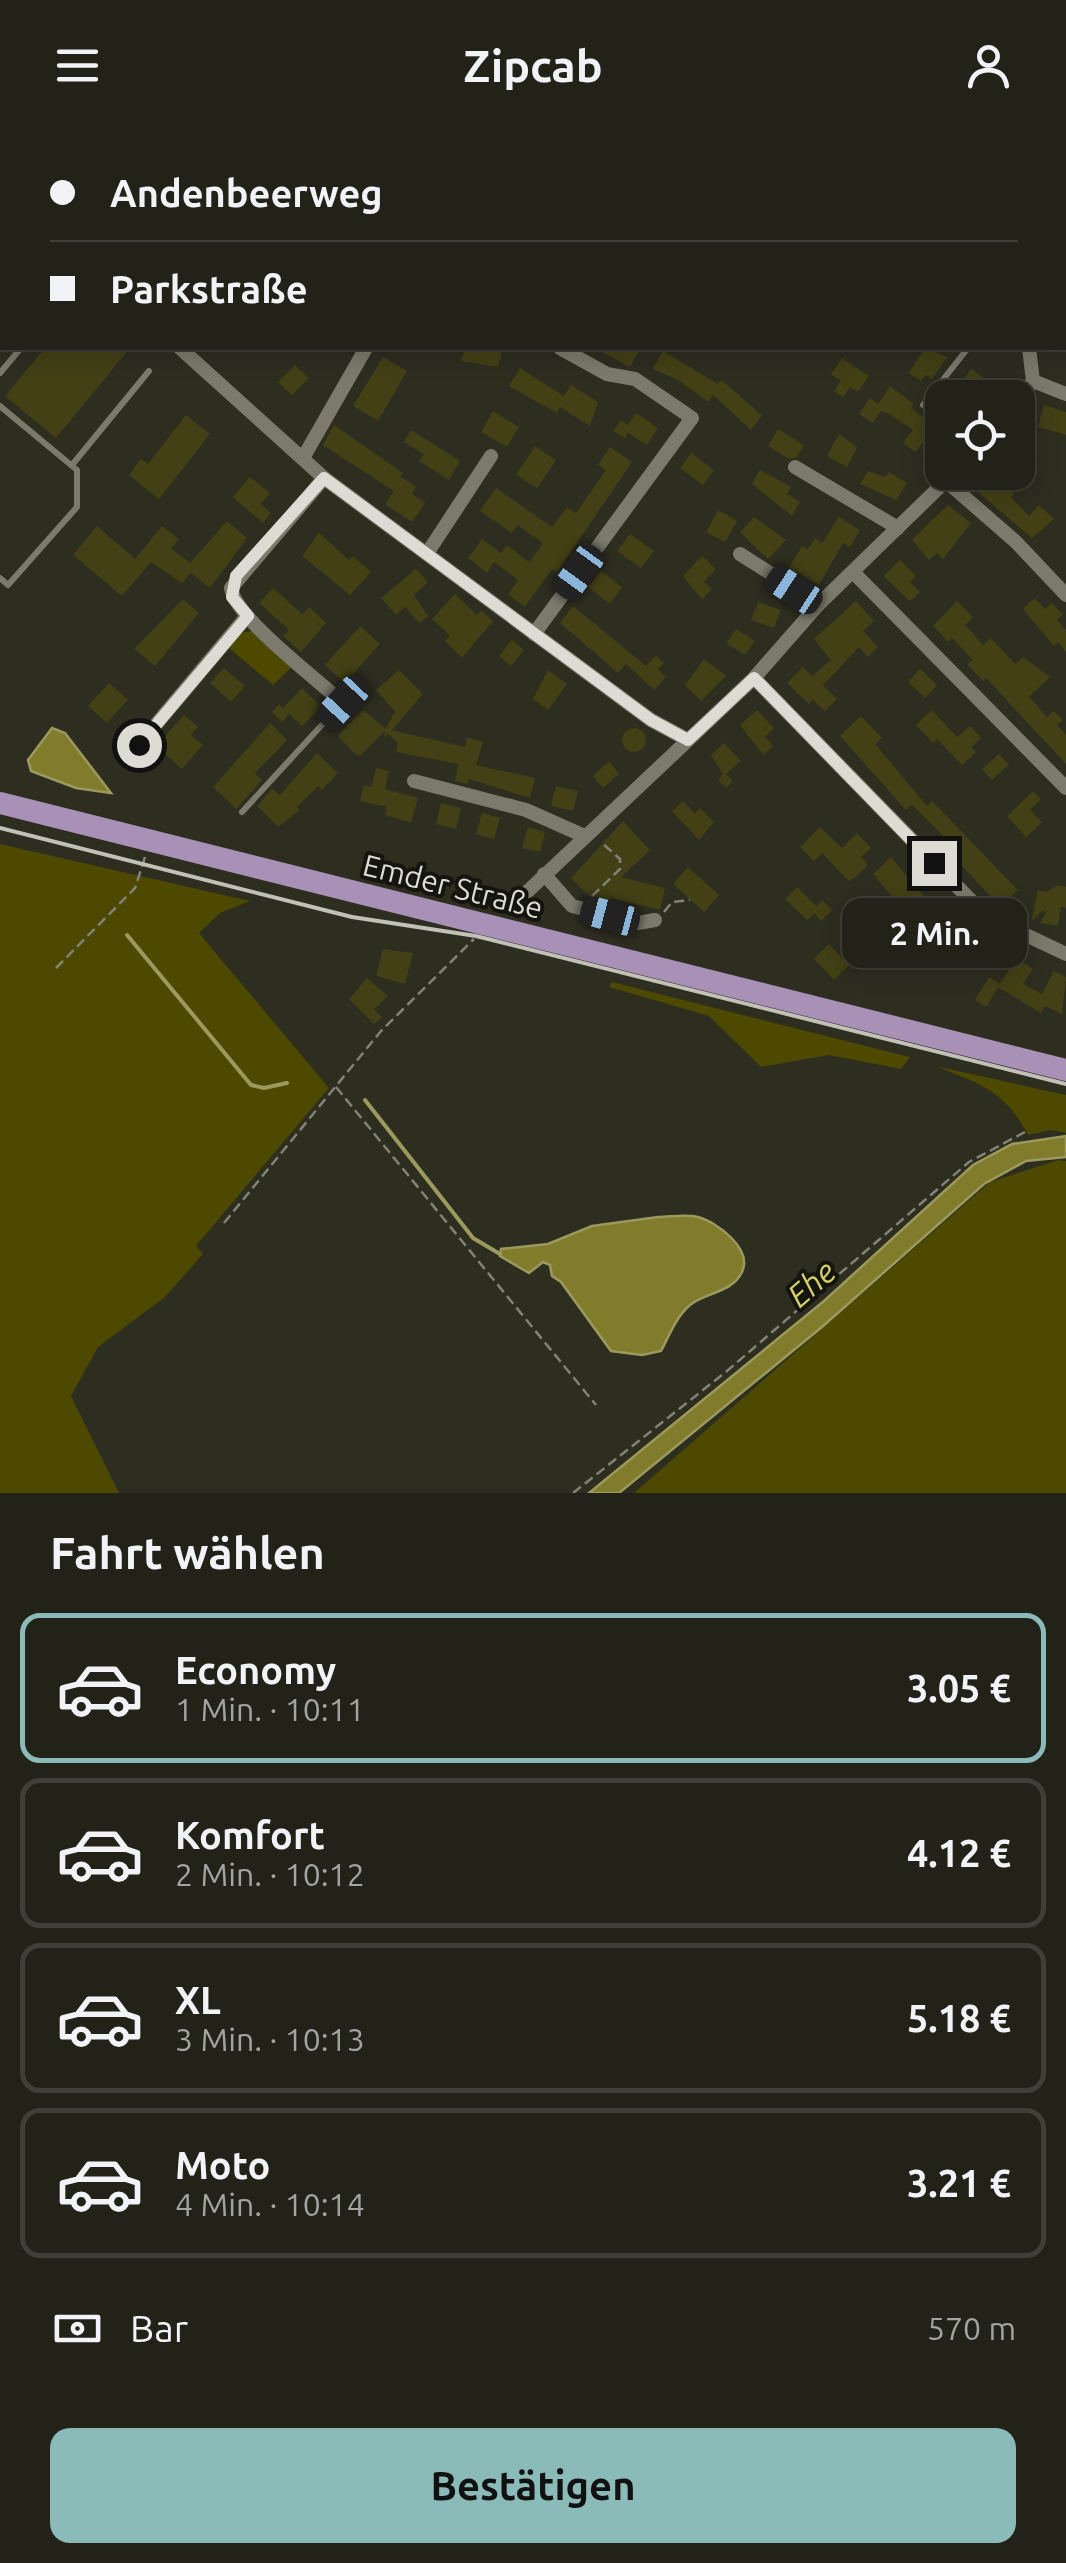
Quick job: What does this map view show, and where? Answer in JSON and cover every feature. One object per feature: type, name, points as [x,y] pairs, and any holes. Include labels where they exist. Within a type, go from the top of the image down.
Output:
[{"type":"main road","name":"Emder Straße","points":[[0,803],[1066,1070]]},
{"type":"street","points":[[182,350],[324,478],[651,720],[688,740]]},
{"type":"street","points":[[303,458],[365,350]]},
{"type":"street","points":[[534,634],[692,418],[636,378],[607,374],[564,350]]},
{"type":"street","points":[[1030,350],[1033,380]]},
{"type":"street","points":[[1035,382],[1066,394]]},
{"type":"street","points":[[428,552],[492,456]]},
{"type":"street","points":[[794,467],[898,528]]},
{"type":"street","points":[[324,478],[236,576],[232,597],[343,702]]},
{"type":"street","points":[[528,891],[586,832],[754,678],[819,604],[937,490]]},
{"type":"street","points":[[963,490],[1066,595]]},
{"type":"street","points":[[740,554],[819,604]]},
{"type":"street","points":[[853,572],[1066,788]]},
{"type":"street","points":[[132,753],[248,616]]},
{"type":"street","points":[[754,678],[986,916],[1066,954]]},
{"type":"street","points":[[414,781],[526,810],[586,832]]},
{"type":"street","points":[[544,874],[572,906],[638,923],[655,920]]},
{"type":"lane","points":[[0,373],[19,350]]},
{"type":"lane","points":[[923,405],[966,350]]},
{"type":"lane","points":[[72,465],[149,371]]},
{"type":"lane","points":[[0,406],[78,470],[77,506],[8,586],[0,578]]},
{"type":"lane","points":[[242,812],[343,702]]},
{"type":"path","points":[[584,909],[620,869],[620,860],[586,832]]},
{"type":"path","points":[[56,968],[135,888],[150,841]]},
{"type":"path","points":[[655,920],[672,902],[690,900]]},
{"type":"path","points":[[224,1224],[381,1031],[476,936],[480,924]]},
{"type":"path","points":[[336,1086],[596,1405]]},
{"type":"path","points":[[574,1493],[727,1371],[969,1162],[1024,1132]]},
{"type":"shaded area","points":[[252,631],[293,666],[273,685],[229,648],[241,633]]},
{"type":"shaded area","points":[[52,728],[65,733],[111,793],[76,788],[31,771],[28,760]]},
{"type":"shaded area","points":[[0,844],[250,901],[220,913],[199,933],[329,1088],[196,1246],[203,1254],[165,1297],[98,1347],[71,1396],[119,1493],[0,1493]]},
{"type":"shaded area","points":[[612,982],[910,1057],[901,1069],[829,1055],[761,1067],[709,1016],[609,987]]},
{"type":"shaded area","points":[[935,1066],[1066,1095],[1066,1133],[1051,1130],[1028,1135],[1010,1108],[990,1090]]},
{"type":"shaded area","points":[[1066,1136],[1066,1157],[1026,1161],[984,1184],[822,1327],[619,1493],[589,1493],[824,1301],[973,1165],[1012,1144]]},
{"type":"shaded area","points":[[1058,1160],[1066,1161],[1066,1493],[634,1493],[990,1182]]},
{"type":"shaded area","points":[[693,1216],[714,1224],[738,1246],[744,1263],[732,1284],[685,1310],[661,1351],[642,1355],[611,1351],[561,1282],[552,1276],[550,1265],[543,1262],[529,1273],[500,1256],[501,1249],[548,1244],[592,1226]]},
{"type":"building","points":[[43,350],[128,350],[56,438],[5,396]]},
{"type":"building","points":[[464,350],[502,350],[498,367],[461,361]]},
{"type":"building","points":[[599,350],[640,350],[630,367]]},
{"type":"building","points":[[924,350],[947,357],[932,379],[926,375],[921,381],[909,373]]},
{"type":"building","points":[[663,351],[718,384],[721,380],[762,415],[751,430],[713,395],[708,402],[680,381],[653,369]]},
{"type":"building","points":[[383,357],[407,371],[378,421],[353,406]]},
{"type":"building","points":[[842,358],[869,376],[858,392],[850,387],[843,397],[834,391],[841,381],[831,374]]},
{"type":"building","points":[[295,365],[309,378],[292,395],[278,382]]},
{"type":"building","points":[[520,368],[564,396],[571,385],[598,402],[590,426],[560,407],[557,413],[509,386]]},
{"type":"building","points":[[971,369],[987,380],[963,380]]},
{"type":"building","points":[[890,386],[914,404],[911,408],[925,418],[925,445],[922,443],[916,452],[903,443],[913,430],[891,415],[881,411],[873,423],[859,414],[870,398],[878,404]]},
{"type":"building","points":[[1044,405],[1066,412],[1066,435],[1038,427]]},
{"type":"building","points":[[493,411],[519,427],[507,447],[481,432]]},
{"type":"building","points":[[636,413],[658,428],[647,445],[628,433],[625,438],[613,431],[621,420],[628,425]]},
{"type":"building","points":[[186,415],[210,434],[159,499],[129,475],[141,459],[148,464]]},
{"type":"building","points":[[334,425],[403,473],[400,476],[416,487],[412,494],[425,503],[412,522],[385,504],[394,491],[323,445]]},
{"type":"building","points":[[778,429],[804,445],[797,457],[789,459],[768,446]]},
{"type":"building","points":[[411,430],[460,461],[449,480],[419,461],[424,454],[404,442]]},
{"type":"building","points":[[839,434],[857,447],[847,467],[827,456]]},
{"type":"building","points":[[535,446],[556,460],[537,488],[516,475]]},
{"type":"building","points":[[610,447],[632,462],[557,572],[552,569],[525,607],[508,595],[518,580],[494,562],[487,573],[468,558],[482,539],[501,553],[507,545],[529,562],[543,543],[517,525],[512,533],[480,511],[496,488],[552,527],[567,507],[576,513],[606,470],[598,465]]},
{"type":"building","points":[[691,453],[714,470],[703,485],[680,468]]},
{"type":"building","points":[[760,470],[791,487],[787,494],[800,502],[792,516],[752,484]]},
{"type":"building","points":[[868,471],[885,477],[889,472],[907,483],[896,500],[860,484]]},
{"type":"building","points":[[250,477],[270,493],[261,504],[271,513],[263,523],[233,497]]},
{"type":"building","points":[[976,490],[1010,490],[1014,494],[1011,497],[1029,516],[1039,505],[1054,519],[1032,538]]},
{"type":"building","points":[[948,505],[971,523],[943,559],[937,553],[929,560],[912,540]]},
{"type":"building","points":[[718,510],[737,521],[725,542],[706,532]]},
{"type":"building","points":[[754,517],[786,540],[768,559],[740,532]]},
{"type":"building","points":[[839,517],[860,530],[850,547],[843,543],[819,585],[789,568],[802,546],[808,549],[815,538],[822,543]]},
{"type":"building","points":[[227,521],[247,538],[210,588],[191,573],[182,583],[151,562],[122,596],[73,555],[97,526],[135,559],[162,526],[179,539],[171,548],[190,563]]},
{"type":"building","points":[[319,533],[349,560],[353,556],[371,572],[350,595],[302,556]]},
{"type":"building","points":[[630,534],[654,551],[641,568],[617,551]]},
{"type":"building","points":[[702,556],[716,569],[704,582],[712,589],[702,600],[683,576]]},
{"type":"building","points":[[900,560],[916,576],[910,582],[920,592],[910,601],[883,576]]},
{"type":"building","points":[[416,569],[428,582],[414,595],[428,616],[419,623],[405,607],[396,615],[381,598]]},
{"type":"building","points":[[601,571],[622,587],[610,604],[588,587]]},
{"type":"building","points":[[273,588],[302,614],[309,607],[326,623],[301,652],[283,636],[289,630],[259,603]]},
{"type":"building","points":[[455,594],[477,615],[481,610],[493,621],[462,658],[445,641],[450,635],[432,619]]},
{"type":"building","points":[[1035,598],[1045,609],[1052,603],[1063,615],[1057,620],[1066,630],[1066,652],[1058,642],[1054,646],[1023,609]]},
{"type":"building","points":[[183,599],[199,613],[155,666],[134,649]]},
{"type":"building","points":[[856,601],[874,621],[863,631],[878,647],[868,657],[859,647],[823,685],[837,699],[825,711],[813,700],[809,704],[787,683],[803,667],[812,676],[831,660],[814,639]]},
{"type":"building","points":[[957,601],[973,617],[965,625],[983,645],[991,638],[1015,664],[1023,657],[1050,677],[1029,697],[1047,717],[1054,711],[1063,720],[1057,725],[1066,735],[1066,764],[986,678],[983,681],[967,664],[973,660],[952,638],[948,642],[933,626]]},
{"type":"building","points":[[758,602],[781,610],[774,628],[751,620]]},
{"type":"building","points":[[573,606],[646,666],[656,655],[664,663],[658,669],[666,677],[654,690],[626,664],[618,673],[560,623]]},
{"type":"building","points":[[360,626],[380,644],[345,683],[325,665]]},
{"type":"building","points":[[736,629],[755,641],[745,655],[726,643]]},
{"type":"building","points":[[512,640],[524,650],[511,666],[499,656]]},
{"type":"building","points":[[704,659],[726,676],[701,701],[685,685]]},
{"type":"building","points":[[224,668],[245,686],[231,702],[210,683]]},
{"type":"building","points":[[920,669],[937,685],[925,698],[908,682]]},
{"type":"building","points":[[399,670],[423,694],[392,730],[465,747],[467,737],[483,742],[476,765],[535,778],[530,798],[469,779],[468,784],[455,781],[458,764],[396,752],[398,743],[388,734],[384,738],[385,731],[360,756],[354,753],[338,736],[363,710],[386,729],[395,711],[376,690]]},
{"type":"building","points":[[548,670],[567,684],[548,710],[533,699]]},
{"type":"building","points":[[109,683],[128,700],[107,723],[88,706]]},
{"type":"building","points":[[302,688],[321,707],[302,726],[289,714],[282,722],[272,712],[279,704],[283,708]]},
{"type":"building","points":[[757,710],[774,728],[765,737],[773,746],[763,755],[740,725]]},
{"type":"building","points":[[932,710],[957,737],[970,726],[981,738],[971,747],[976,752],[962,765],[937,739],[933,743],[916,725]]},
{"type":"building","points":[[184,715],[198,727],[191,735],[203,745],[182,769],[156,746]]},
{"type":"building","points":[[861,716],[882,738],[875,744],[927,806],[932,801],[1018,890],[1000,907],[942,844],[947,840],[912,805],[906,810],[840,736]]},
{"type":"building","points":[[270,723],[287,740],[255,773],[262,780],[236,809],[213,787]]},
{"type":"building","points":[[629,728],[639,728],[646,740],[639,752],[629,752],[622,745],[622,735]]},
{"type":"building","points":[[724,743],[741,761],[726,774],[733,781],[726,788],[718,780],[723,774],[711,755]]},
{"type":"building","points":[[317,753],[338,773],[322,790],[318,786],[297,807],[300,810],[278,827],[257,806],[272,789],[280,795]]},
{"type":"building","points":[[999,754],[1009,765],[992,780],[982,769]]},
{"type":"building","points":[[609,761],[619,774],[603,788],[593,776]]},
{"type":"building","points":[[376,768],[389,771],[385,789],[418,798],[411,823],[385,815],[387,807],[360,801],[364,785],[372,787]]},
{"type":"building","points":[[556,786],[578,791],[573,811],[551,806]]},
{"type":"building","points":[[1033,791],[1041,799],[1030,810],[1042,822],[1026,837],[1007,816]]},
{"type":"building","points":[[683,801],[695,813],[700,808],[714,822],[699,840],[672,811]]},
{"type":"building","points":[[441,803],[461,808],[456,829],[436,824]]},
{"type":"building","points":[[482,813],[500,818],[494,839],[476,834]]},
{"type":"building","points":[[623,821],[650,850],[621,877],[665,888],[660,910],[612,898],[605,903],[594,901],[571,878]]},
{"type":"building","points":[[528,827],[545,832],[540,852],[522,848]]},
{"type":"building","points":[[820,827],[842,848],[857,833],[871,848],[861,857],[868,865],[856,877],[849,881],[822,853],[814,861],[800,847]]},
{"type":"building","points":[[891,857],[957,936],[939,953],[873,874]]},
{"type":"building","points":[[688,867],[719,895],[704,912],[673,884]]},
{"type":"building","points":[[1057,885],[1066,887],[1066,908],[1061,907],[1058,926],[1040,923],[1046,913],[1043,910],[1031,922],[1038,890],[1047,892]]},
{"type":"building","points":[[797,887],[816,906],[822,900],[832,910],[821,921],[814,913],[807,920],[785,899]]},
{"type":"building","points":[[986,940],[999,953],[982,969],[970,956]]},
{"type":"building","points":[[829,944],[849,965],[834,980],[814,959]]},
{"type":"building","points":[[383,949],[413,953],[405,984],[376,976]]},
{"type":"building","points":[[1017,958],[1033,969],[1023,984],[1042,994],[1054,971],[1066,977],[1062,1014],[1045,1006],[1041,1013],[998,987]]},
{"type":"building","points":[[989,977],[1000,984],[986,1007],[975,1000]]},
{"type":"building","points":[[367,978],[388,996],[374,1009],[382,1017],[374,1024],[349,999]]},
{"type":"waterway","points":[[127,935],[251,1085],[264,1088],[287,1083]]},
{"type":"waterway","points":[[365,1100],[473,1238],[500,1254]]},
{"type":"railway","points":[[0,828],[352,917],[476,936],[1066,1084]]},
{"type":"route","points":[[139,745],[248,616],[232,597],[236,576],[324,478],[651,720],[688,740],[754,678],[934,863]]},
{"type":"water label","name":"Ehe","points":[[811,1283]]}]
